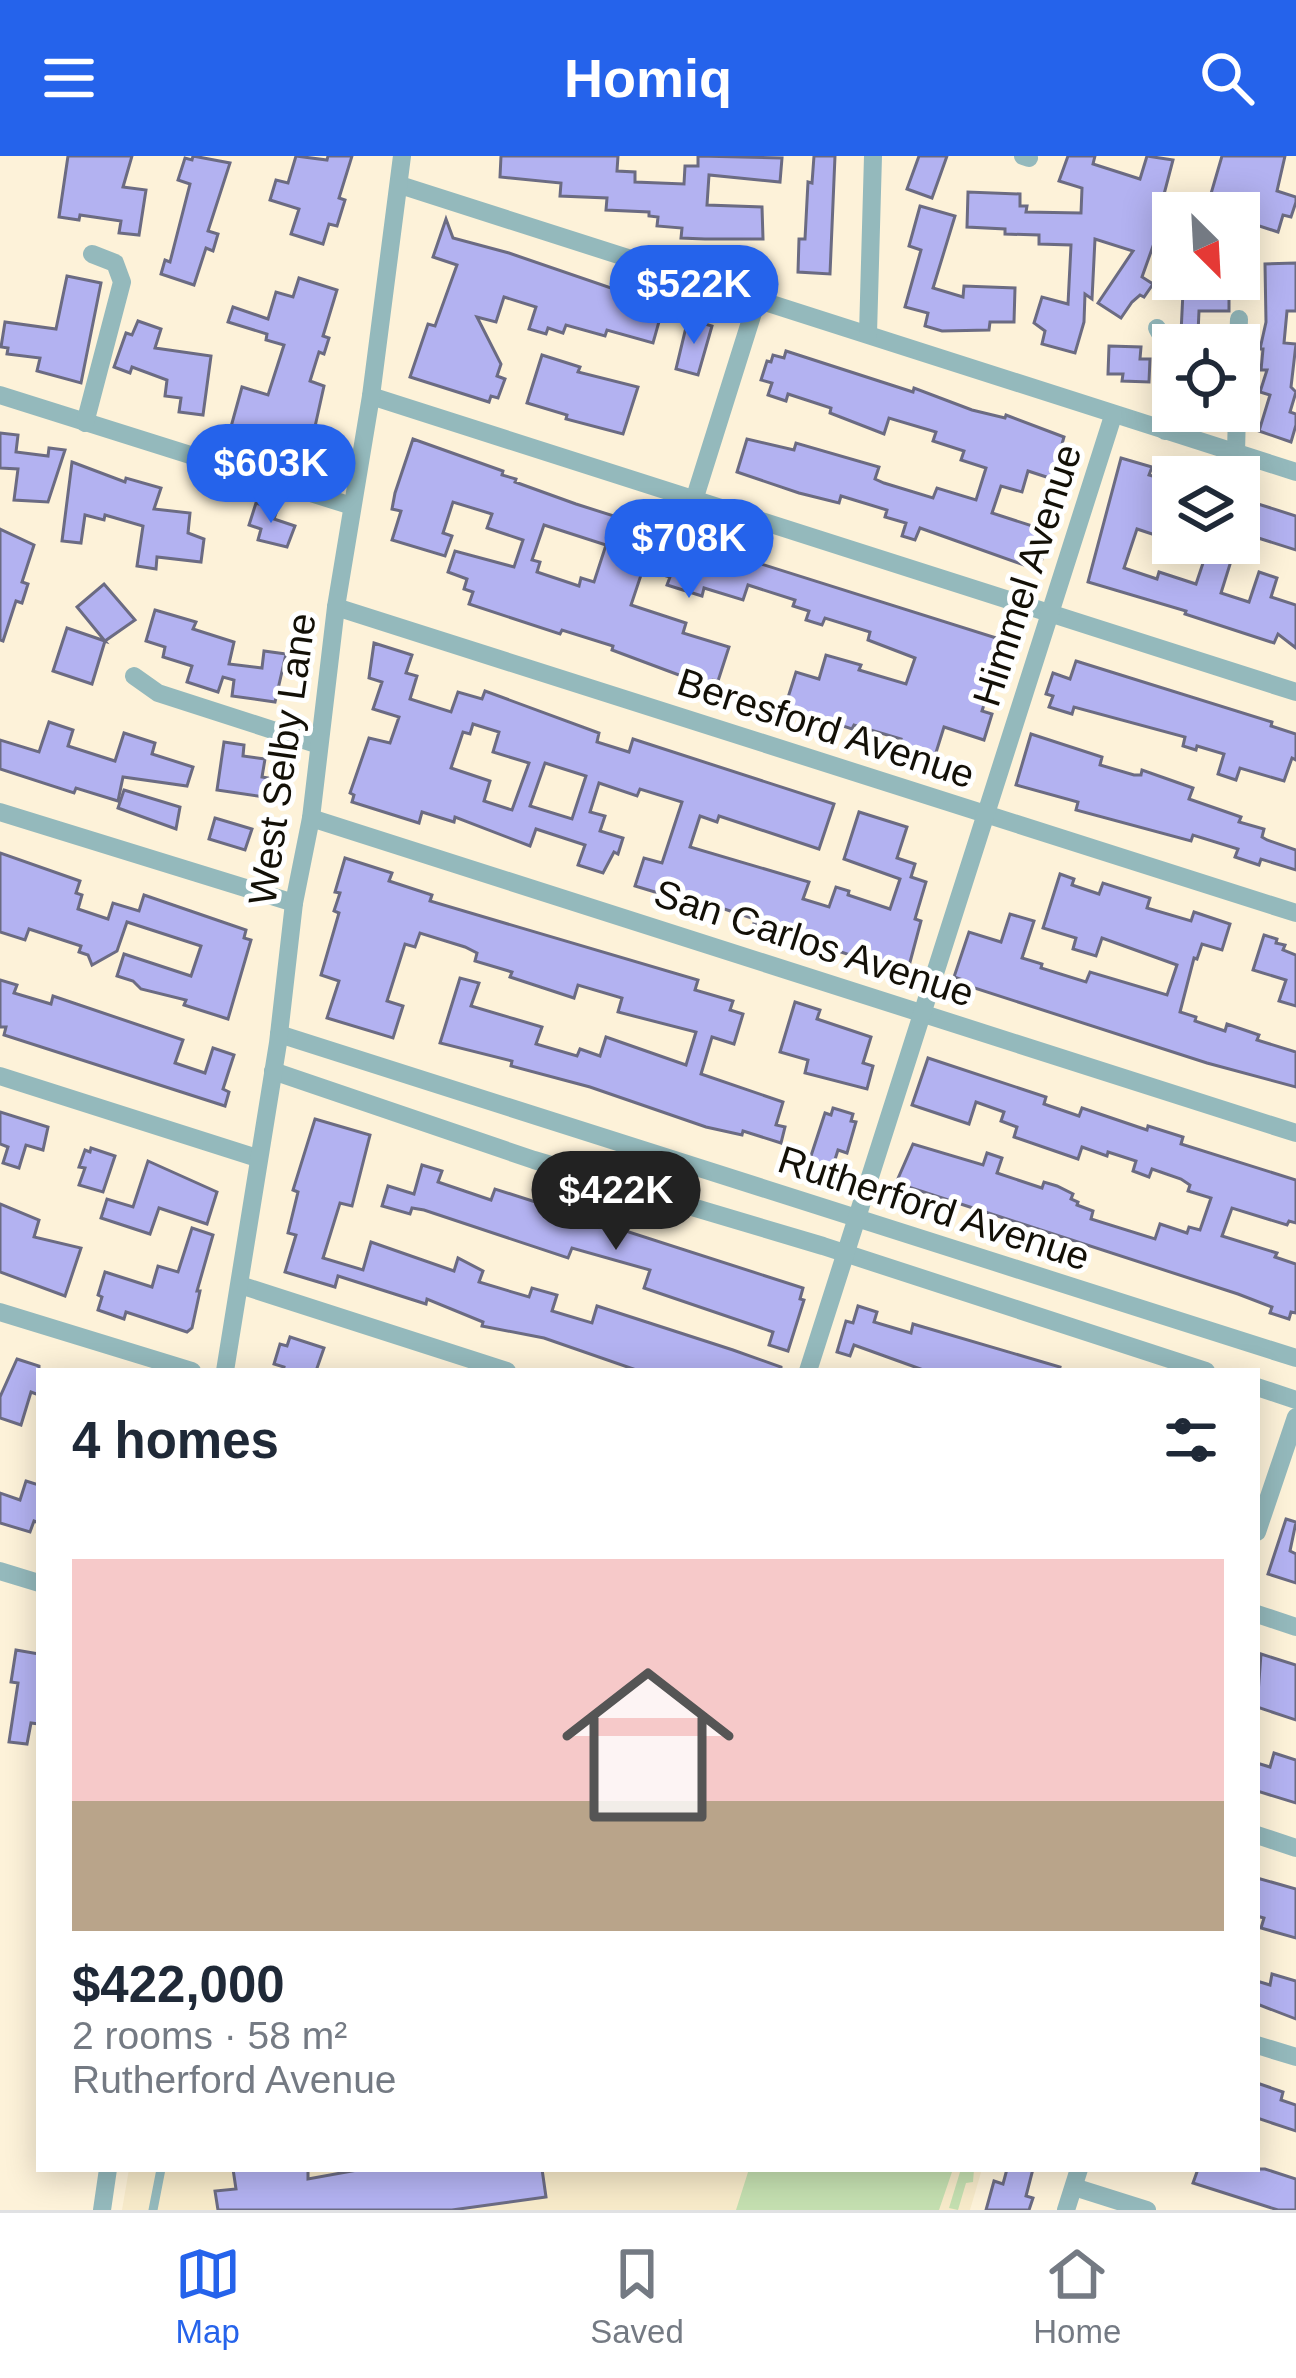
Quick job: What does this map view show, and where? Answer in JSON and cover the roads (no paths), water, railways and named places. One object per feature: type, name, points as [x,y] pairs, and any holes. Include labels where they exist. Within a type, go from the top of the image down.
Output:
[{"type":"street","name":"West Selby Lane","points":[[226,1368],[279,1034],[402,156]]},
{"type":"street","points":[[868,334],[873,156]]},
{"type":"street","points":[[400,185],[1152,427]]},
{"type":"street","points":[[85,423],[122,282],[115,263],[92,254]]},
{"type":"street","points":[[695,497],[757,300]]},
{"type":"street","points":[[1239,320],[1239,324]]},
{"type":"street","points":[[0,395],[352,506]]},
{"type":"street","points":[[371,396],[1296,692]]},
{"type":"street","name":"Himmel Avenue","points":[[809,1368],[1113,416]]},
{"type":"street","points":[[1169,432],[1296,472]]},
{"type":"street","points":[[1236,432],[1236,453]]},
{"type":"street","name":"Beresford Avenue","points":[[336,607],[1296,913]]},
{"type":"street","points":[[134,676],[158,693],[319,746]]},
{"type":"street","points":[[0,812],[294,903]]},
{"type":"street","name":"San Carlos Avenue","points":[[310,818],[1296,1132]]},
{"type":"street","name":"Rutherford Avenue","points":[[279,1034],[1296,1358]]},
{"type":"street","name":"Rutherford Avenue","points":[[273,1071],[534,1160],[845,1253],[1197,1368]]},
{"type":"street","points":[[0,1076],[257,1158]]},
{"type":"street","points":[[240,1286],[498,1368]]},
{"type":"street","points":[[0,1312],[182,1368]]},
{"type":"street","points":[[1260,1389],[1296,1400]]},
{"type":"street","points":[[1260,1523],[1296,1417]]},
{"type":"street","points":[[0,1571],[36,1582]]},
{"type":"street","points":[[1260,1615],[1296,1627]]},
{"type":"street","points":[[1260,1836],[1296,1848]]},
{"type":"street","points":[[1260,2046],[1296,2057]]},
{"type":"street","points":[[102,2210],[108,2172]]},
{"type":"street","points":[[1066,2210],[1076,2178],[1147,2210]]},
{"type":"lane","points":[[153,2210],[159,2172]]}]
